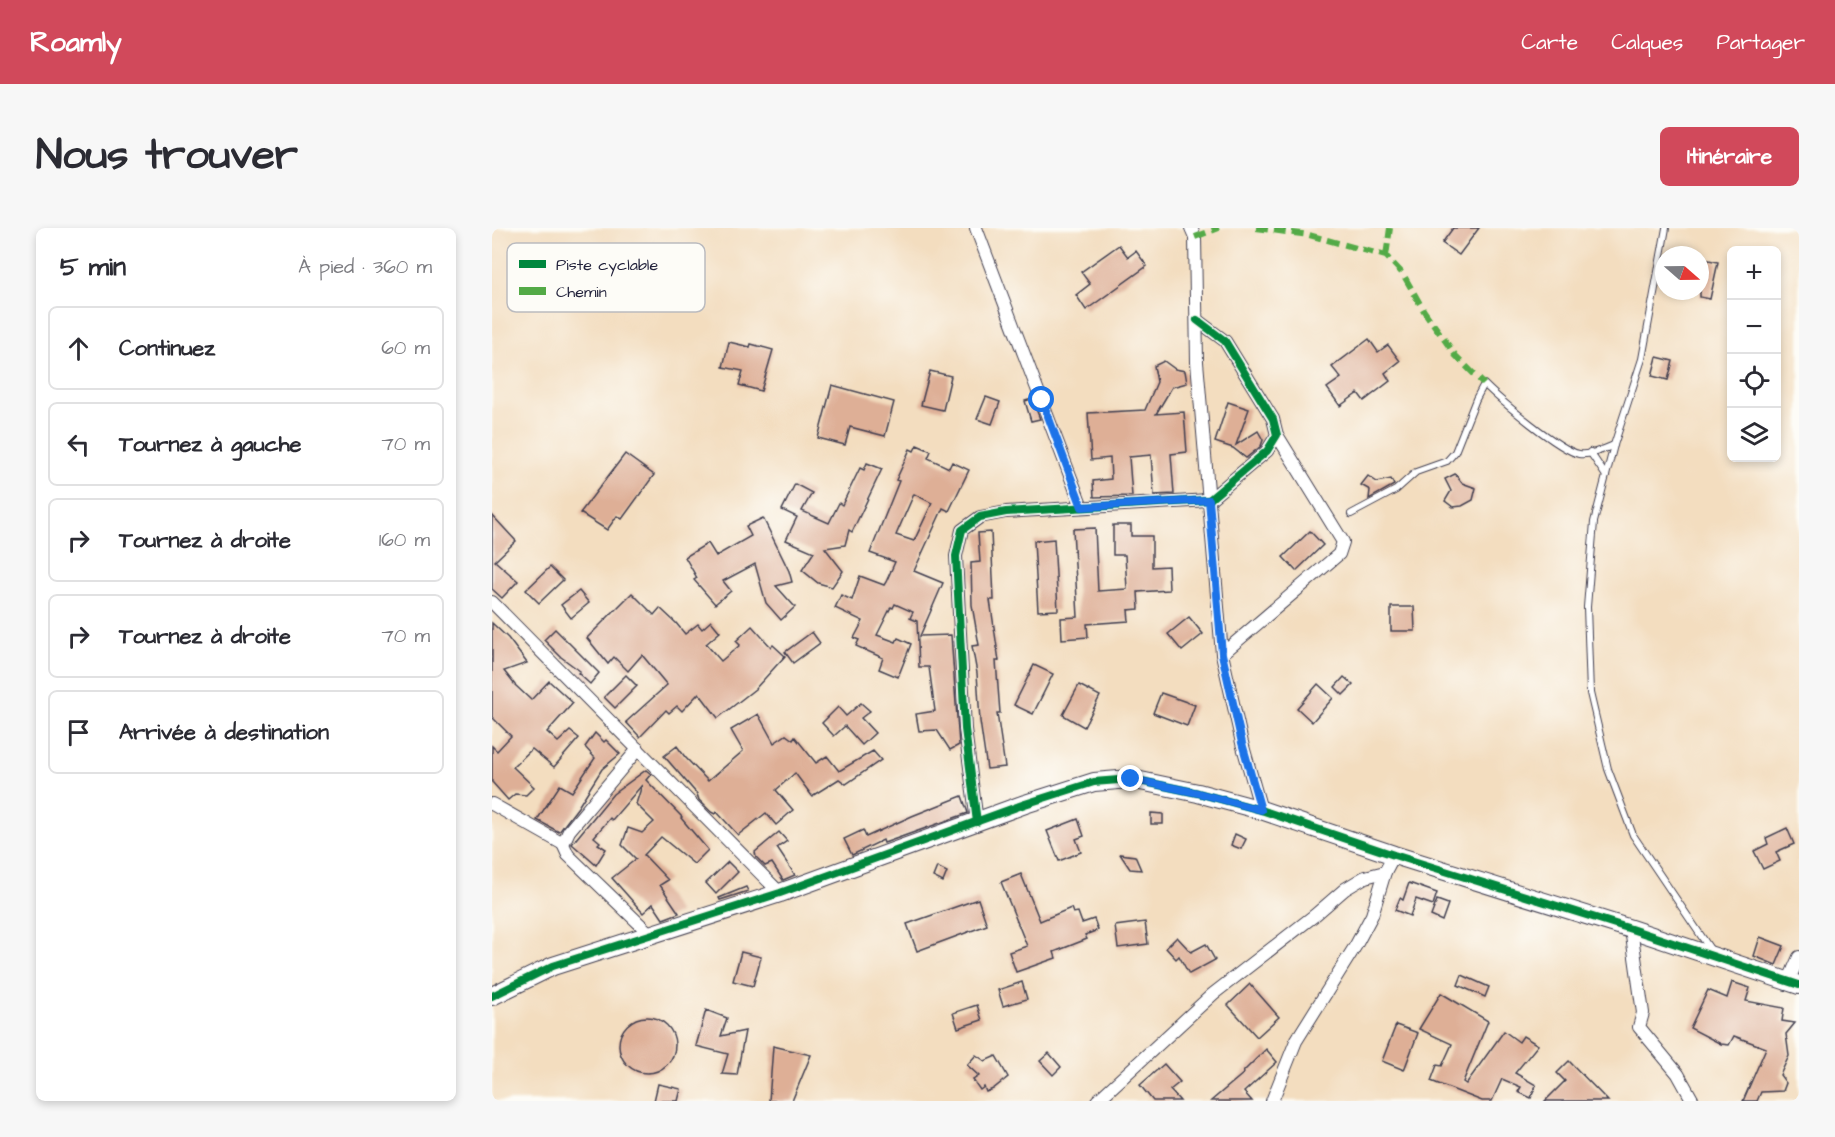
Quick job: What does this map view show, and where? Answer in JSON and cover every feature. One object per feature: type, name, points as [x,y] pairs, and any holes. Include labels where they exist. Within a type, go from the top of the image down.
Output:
[{"type":"street","points":[[976,228],[1082,507]]},
{"type":"street","points":[[1194,231],[1197,362],[1222,654],[1242,743],[1261,810]]},
{"type":"street","points":[[1197,320],[1225,341],[1273,419],[1277,435],[1343,542],[1339,554],[1222,654]]},
{"type":"street","points":[[977,822],[965,729],[956,556],[962,530],[980,517],[1006,512],[1209,500],[1267,451],[1277,435]]},
{"type":"street","points":[[492,602],[780,893]]},
{"type":"street","points":[[563,844],[569,831],[638,749]]},
{"type":"street","points":[[492,996],[553,966],[780,893],[1094,782],[1131,779],[1198,793],[1261,810],[1389,863],[1631,929],[1794,984],[1799,957]]},
{"type":"street","points":[[492,804],[563,844],[568,855],[651,935]]},
{"type":"street","points":[[1098,1101],[1213,994],[1345,889],[1389,863]]},
{"type":"street","points":[[1272,1101],[1296,1041],[1372,915],[1389,863]]},
{"type":"street","points":[[1631,929],[1642,1013],[1639,1027],[1678,1074],[1693,1101]]},
{"type":"lane","points":[[1666,228],[1642,359],[1614,445],[1594,522],[1587,607],[1590,693],[1608,769],[1633,835],[1716,957]]},
{"type":"lane","points":[[1351,514],[1396,490],[1416,472],[1447,461],[1455,452],[1484,384],[1520,415],[1568,450],[1580,455],[1614,445]]},
{"type":"lane","points":[[1590,452],[1606,476]]},
{"type":"building","points":[[1453,228],[1479,228],[1459,255],[1442,243]]},
{"type":"building","points":[[1119,245],[1128,257],[1136,251],[1147,266],[1086,310],[1076,295],[1090,284],[1081,272]]},
{"type":"building","points":[[1709,260],[1718,262],[1709,299]]},
{"type":"building","points":[[1369,339],[1378,352],[1388,345],[1400,361],[1385,373],[1390,381],[1364,401],[1358,393],[1340,406],[1327,388],[1341,378],[1332,367]]},
{"type":"building","points":[[729,342],[750,347],[751,344],[773,350],[761,391],[739,385],[743,371],[723,367]]},
{"type":"building","points":[[1657,357],[1673,361],[1668,380],[1652,376]]},
{"type":"building","points":[[1164,361],[1175,369],[1185,371],[1187,383],[1172,387],[1156,414],[1184,412],[1187,452],[1171,454],[1174,494],[1154,495],[1151,455],[1129,457],[1132,496],[1094,497],[1093,481],[1111,479],[1110,458],[1091,460],[1088,413],[1145,410],[1157,382],[1154,366]]},
{"type":"building","points":[[930,371],[951,376],[943,410],[921,405]]},
{"type":"building","points":[[832,385],[894,402],[885,436],[850,427],[845,445],[818,438]]},
{"type":"building","points":[[986,397],[1000,402],[992,424],[977,419]]},
{"type":"building","points":[[1032,399],[1040,419],[1031,421],[1025,401]]},
{"type":"building","points":[[1228,402],[1249,409],[1236,445],[1258,431],[1263,440],[1261,446],[1246,458],[1233,448],[1215,442]]},
{"type":"building","points":[[917,445],[931,451],[928,458],[949,468],[952,462],[969,470],[949,511],[943,508],[914,571],[943,583],[920,636],[951,635],[959,745],[950,750],[937,730],[919,731],[916,714],[935,711],[929,667],[919,667],[917,621],[910,618],[913,612],[895,604],[893,608],[891,607],[877,635],[896,642],[898,638],[911,644],[898,677],[879,669],[883,658],[856,646],[859,640],[854,638],[863,621],[835,608],[841,595],[852,600],[860,576],[884,585],[886,582],[895,562],[870,553],[899,481],[896,480],[910,449],[914,451]],"holes":[[[914,494],[932,503],[914,541],[896,535]]]},
{"type":"building","points":[[625,454],[654,475],[622,519],[617,516],[607,530],[580,513]]},
{"type":"building","points":[[867,463],[882,469],[852,532],[849,530],[845,545],[825,548],[843,571],[832,587],[818,583],[802,570],[814,552],[786,540],[797,517],[782,510],[795,484],[812,493],[802,511],[829,523],[839,503],[842,505],[860,468],[864,470]]},
{"type":"building","points":[[1455,474],[1462,483],[1476,488],[1473,500],[1462,506],[1453,507],[1445,501],[1451,491],[1445,479]]},
{"type":"building","points":[[1368,476],[1377,482],[1391,479],[1394,485],[1369,499],[1370,490],[1361,485]]},
{"type":"building","points":[[492,515],[516,541],[495,561],[518,581],[502,598],[492,589]]},
{"type":"building","points":[[763,518],[789,571],[792,582],[776,586],[795,607],[781,620],[766,603],[755,564],[723,581],[731,591],[715,604],[694,580],[697,578],[685,557],[708,543],[716,556],[751,536],[746,526]]},
{"type":"building","points":[[1113,525],[1131,525],[1131,536],[1152,536],[1152,567],[1168,566],[1169,590],[1138,592],[1139,609],[1128,610],[1129,621],[1087,624],[1088,637],[1062,639],[1061,618],[1078,617],[1073,529],[1095,528],[1098,591],[1127,589],[1125,555],[1113,555]]},
{"type":"building","points":[[1310,531],[1323,545],[1296,571],[1283,557]]},
{"type":"building","points":[[991,532],[994,600],[990,600],[999,661],[996,661],[1000,713],[997,713],[1005,767],[987,769],[972,646],[979,645],[972,605],[971,563],[980,562],[978,533]]},
{"type":"building","points":[[1054,539],[1058,610],[1038,611],[1034,541]]},
{"type":"building","points":[[550,567],[563,580],[539,603],[526,590]]},
{"type":"building","points":[[579,591],[589,603],[571,618],[561,605]]},
{"type":"building","points":[[632,593],[654,615],[660,608],[685,634],[698,624],[702,629],[711,621],[720,632],[706,644],[721,661],[740,645],[736,641],[752,626],[771,647],[773,645],[785,656],[755,689],[718,718],[699,693],[682,711],[677,706],[669,713],[666,710],[640,737],[626,722],[667,685],[642,655],[628,671],[614,657],[608,664],[587,638]]},
{"type":"building","points":[[1391,607],[1414,607],[1415,631],[1391,631]]},
{"type":"building","points":[[1189,617],[1203,634],[1182,651],[1168,634]]},
{"type":"building","points":[[492,623],[508,638],[527,663],[504,671],[515,685],[531,700],[549,681],[573,703],[547,732],[558,742],[570,731],[579,738],[554,767],[532,749],[513,767],[534,787],[526,795],[515,794],[508,800],[492,782],[492,746],[497,751],[511,736],[492,717]]},
{"type":"building","points":[[555,629],[599,673],[590,684],[578,673],[580,671],[544,640]]},
{"type":"building","points":[[812,632],[820,643],[793,663],[785,652]]},
{"type":"building","points":[[1034,665],[1053,674],[1033,714],[1014,705]]},
{"type":"building","points":[[626,675],[637,686],[615,708],[604,697]]},
{"type":"building","points":[[1344,677],[1353,685],[1343,695],[1335,687]]},
{"type":"building","points":[[1318,684],[1333,698],[1312,722],[1297,708]]},
{"type":"building","points":[[1079,685],[1100,696],[1084,727],[1063,715]]},
{"type":"building","points":[[1161,693],[1195,705],[1187,726],[1153,713]]},
{"type":"building","points":[[861,703],[870,711],[861,718],[875,733],[862,745],[845,726],[834,736],[822,723],[838,707],[846,716]]},
{"type":"building","points":[[758,714],[774,743],[786,735],[793,740],[795,737],[816,763],[827,756],[839,771],[873,751],[881,760],[846,784],[839,779],[812,796],[795,773],[776,790],[793,810],[776,825],[766,813],[738,835],[717,812],[715,814],[711,812],[699,800],[697,794],[664,756],[677,746],[708,781],[743,751],[731,730]]},
{"type":"building","points":[[595,733],[620,754],[602,769],[559,832],[537,820],[560,785],[572,792],[595,758],[585,747]]},
{"type":"building","points":[[646,770],[651,774],[646,780],[682,817],[708,850],[694,864],[661,837],[644,855],[668,880],[660,885],[679,913],[663,919],[653,904],[643,913],[612,878],[636,859],[622,845],[628,828],[642,833],[654,822],[636,804],[642,785],[594,837],[600,842],[598,844],[606,849],[596,865],[572,844],[613,794]]},
{"type":"building","points":[[962,796],[968,813],[884,843],[883,840],[852,855],[844,839],[863,830],[866,837]]},
{"type":"building","points":[[1151,813],[1163,814],[1163,824],[1151,824]]},
{"type":"building","points":[[1078,819],[1084,836],[1076,839],[1081,852],[1059,861],[1047,831]]},
{"type":"building","points":[[1787,828],[1794,844],[1776,852],[1780,861],[1763,869],[1754,851],[1768,844],[1766,838]]},
{"type":"building","points":[[779,832],[787,841],[777,848],[795,875],[783,880],[772,863],[765,866],[756,857],[755,852]]},
{"type":"building","points":[[1235,834],[1246,839],[1241,849],[1231,845]]},
{"type":"building","points":[[1120,854],[1135,856],[1141,870],[1130,869]]},
{"type":"building","points":[[728,862],[738,872],[716,894],[706,883]]},
{"type":"building","points":[[937,867],[947,872],[943,882],[933,877]]},
{"type":"building","points":[[1021,874],[1040,921],[1071,908],[1073,913],[1078,912],[1082,923],[1094,919],[1098,930],[1085,935],[1087,939],[1054,952],[1056,958],[1016,972],[1009,952],[1027,946],[1001,882]]},
{"type":"building","points":[[1409,883],[1437,893],[1433,905],[1416,899],[1410,916],[1395,910],[1400,898],[1403,900]]},
{"type":"building","points":[[746,887],[748,891],[720,900],[719,898]]},
{"type":"building","points":[[978,899],[987,925],[917,951],[907,924]]},
{"type":"building","points":[[1437,900],[1448,904],[1442,921],[1431,916]]},
{"type":"building","points":[[1145,922],[1148,944],[1118,948],[1115,926]]},
{"type":"building","points":[[1177,937],[1191,952],[1206,944],[1215,960],[1189,974],[1179,956],[1176,959],[1166,948]]},
{"type":"building","points":[[1760,937],[1784,946],[1776,965],[1754,956]]},
{"type":"building","points":[[741,952],[761,957],[753,986],[733,981]]},
{"type":"building","points":[[1462,975],[1489,987],[1485,997],[1458,985]]},
{"type":"building","points":[[1022,982],[1027,999],[1003,1006],[998,990]]},
{"type":"building","points":[[1732,982],[1750,988],[1746,1001],[1784,1008],[1782,1021],[1795,1023],[1786,1034],[1789,1056],[1780,1075],[1786,1083],[1783,1091],[1761,1092],[1757,1101],[1743,1101],[1766,1048],[1734,1036],[1729,1045],[1721,1044],[1690,1028],[1708,990],[1727,998]]},
{"type":"building","points":[[1250,984],[1279,1017],[1257,1037],[1228,1005]]},
{"type":"building","points":[[1441,993],[1488,1021],[1463,1082],[1466,1084],[1504,1031],[1519,1042],[1523,1036],[1538,1045],[1515,1073],[1536,1085],[1531,1098],[1518,1092],[1521,1087],[1502,1079],[1492,1101],[1482,1101],[1431,1081],[1437,1065],[1442,1066],[1452,1044],[1419,1029]]},
{"type":"building","points":[[977,1005],[982,1020],[958,1028],[953,1013]]},
{"type":"building","points":[[706,1010],[727,1018],[721,1036],[745,1031],[737,1075],[722,1074],[728,1054],[696,1046]]},
{"type":"building","points":[[647,1017],[658,1019],[667,1025],[673,1034],[675,1045],[673,1056],[667,1065],[658,1071],[647,1073],[636,1071],[627,1065],[621,1056],[619,1045],[621,1034],[627,1025],[636,1019]]},
{"type":"building","points":[[1396,1025],[1418,1033],[1404,1070],[1382,1061]]},
{"type":"building","points":[[773,1046],[811,1055],[792,1101],[769,1101]]},
{"type":"building","points":[[1266,1049],[1277,1062],[1244,1092],[1252,1101],[1211,1101],[1244,1073]]},
{"type":"building","points":[[1049,1053],[1061,1067],[1053,1075],[1040,1061]]},
{"type":"building","points":[[976,1055],[985,1061],[996,1056],[1008,1077],[993,1089],[986,1092],[984,1087],[980,1090],[973,1080],[979,1076],[967,1065]]},
{"type":"building","points":[[1569,1061],[1608,1101],[1545,1101],[1565,1081],[1557,1073]]},
{"type":"building","points":[[1164,1064],[1180,1082],[1170,1090],[1180,1101],[1153,1101],[1140,1085]]},
{"type":"building","points":[[658,1084],[681,1089],[678,1101],[654,1101]]},
{"type":"marked path","points":[[1195,237],[1219,228]]},
{"type":"marked path","points":[[1256,228],[1309,235],[1386,256],[1403,274],[1424,311],[1456,356],[1484,384]]},
{"type":"marked path","points":[[1386,256],[1390,228]]},
{"type":"cycle path","points":[[977,822],[965,729],[956,556],[962,530],[980,517],[1006,512],[1209,500],[1267,451],[1277,435],[1273,419],[1225,341],[1197,320]]},
{"type":"cycle path","points":[[492,996],[553,966],[780,893],[1025,804],[1094,782],[1131,779],[1198,793],[1261,810],[1799,985]]},
{"type":"route","points":[[1042,400],[1082,507],[1209,500],[1222,654],[1242,743],[1261,810],[1198,793],[1131,779]]}]
